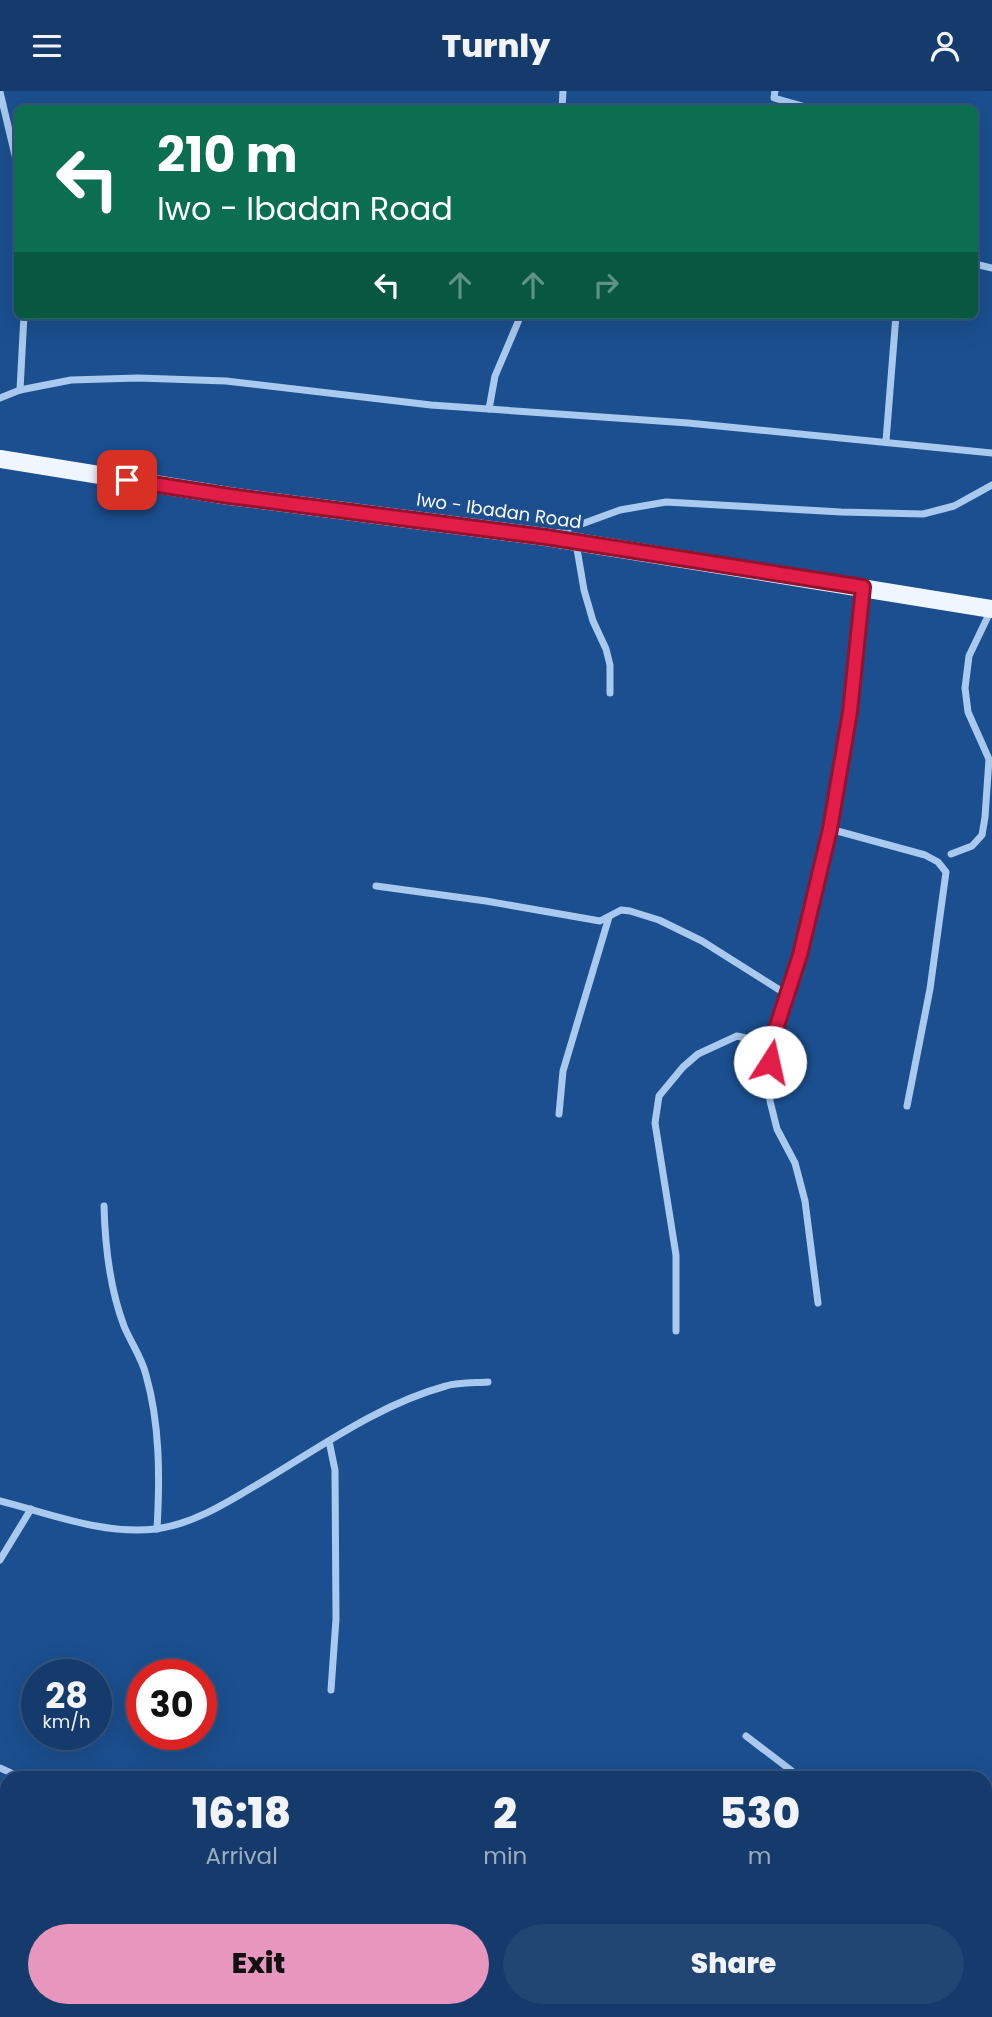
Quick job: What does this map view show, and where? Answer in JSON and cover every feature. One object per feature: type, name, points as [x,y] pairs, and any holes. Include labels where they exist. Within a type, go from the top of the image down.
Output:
[{"type":"main road","name":"Iwo - Ibadan Road","points":[[0,459],[229,496],[546,537],[992,609]]},
{"type":"street","points":[[775,91],[774,98],[799,105]]},
{"type":"street","points":[[0,92],[14,151]]},
{"type":"street","points":[[20,390],[24,319]]},
{"type":"street","points":[[489,409],[495,376],[519,319]]},
{"type":"street","points":[[886,441],[896,319]]},
{"type":"street","points":[[0,398],[20,390],[71,380],[138,378],[226,381],[431,404],[688,423],[992,453]]},
{"type":"street","points":[[546,537],[620,510],[666,502],[841,512],[923,513],[954,506],[992,485]]},
{"type":"street","points":[[576,542],[584,590],[610,665],[610,693]]},
{"type":"street","points":[[818,1303],[805,1201],[795,1163],[777,1129],[771,1101],[771,1044],[800,955],[830,829],[850,712],[863,587]]},
{"type":"street","points":[[951,854],[972,846],[982,835],[989,759],[968,712],[965,688],[969,656],[992,609]]},
{"type":"street","points":[[830,829],[925,855],[938,862],[946,872],[930,989],[907,1106]]},
{"type":"street","points":[[376,886],[486,901],[600,921],[621,910],[659,920],[702,941],[786,995]]},
{"type":"street","points":[[559,1114],[563,1071],[609,917]]},
{"type":"street","points":[[676,1331],[676,1255],[656,1123],[659,1096],[683,1067],[698,1054],[737,1037],[771,1044]]},
{"type":"street","points":[[104,1206],[107,1249],[119,1309],[146,1373],[155,1413],[159,1501],[157,1529]]},
{"type":"street","points":[[0,1501],[98,1527],[123,1530],[157,1529],[189,1521],[214,1510],[329,1441],[411,1397],[449,1385],[488,1382]]},
{"type":"street","points":[[329,1441],[335,1470],[336,1619],[331,1691]]},
{"type":"street","points":[[0,1560],[31,1509]]},
{"type":"street","points":[[746,1736],[792,1771]]},
{"type":"route","points":[[127,480],[229,496],[546,537],[863,587],[854,684],[839,786],[800,955],[771,1044],[770,1062]]}]
